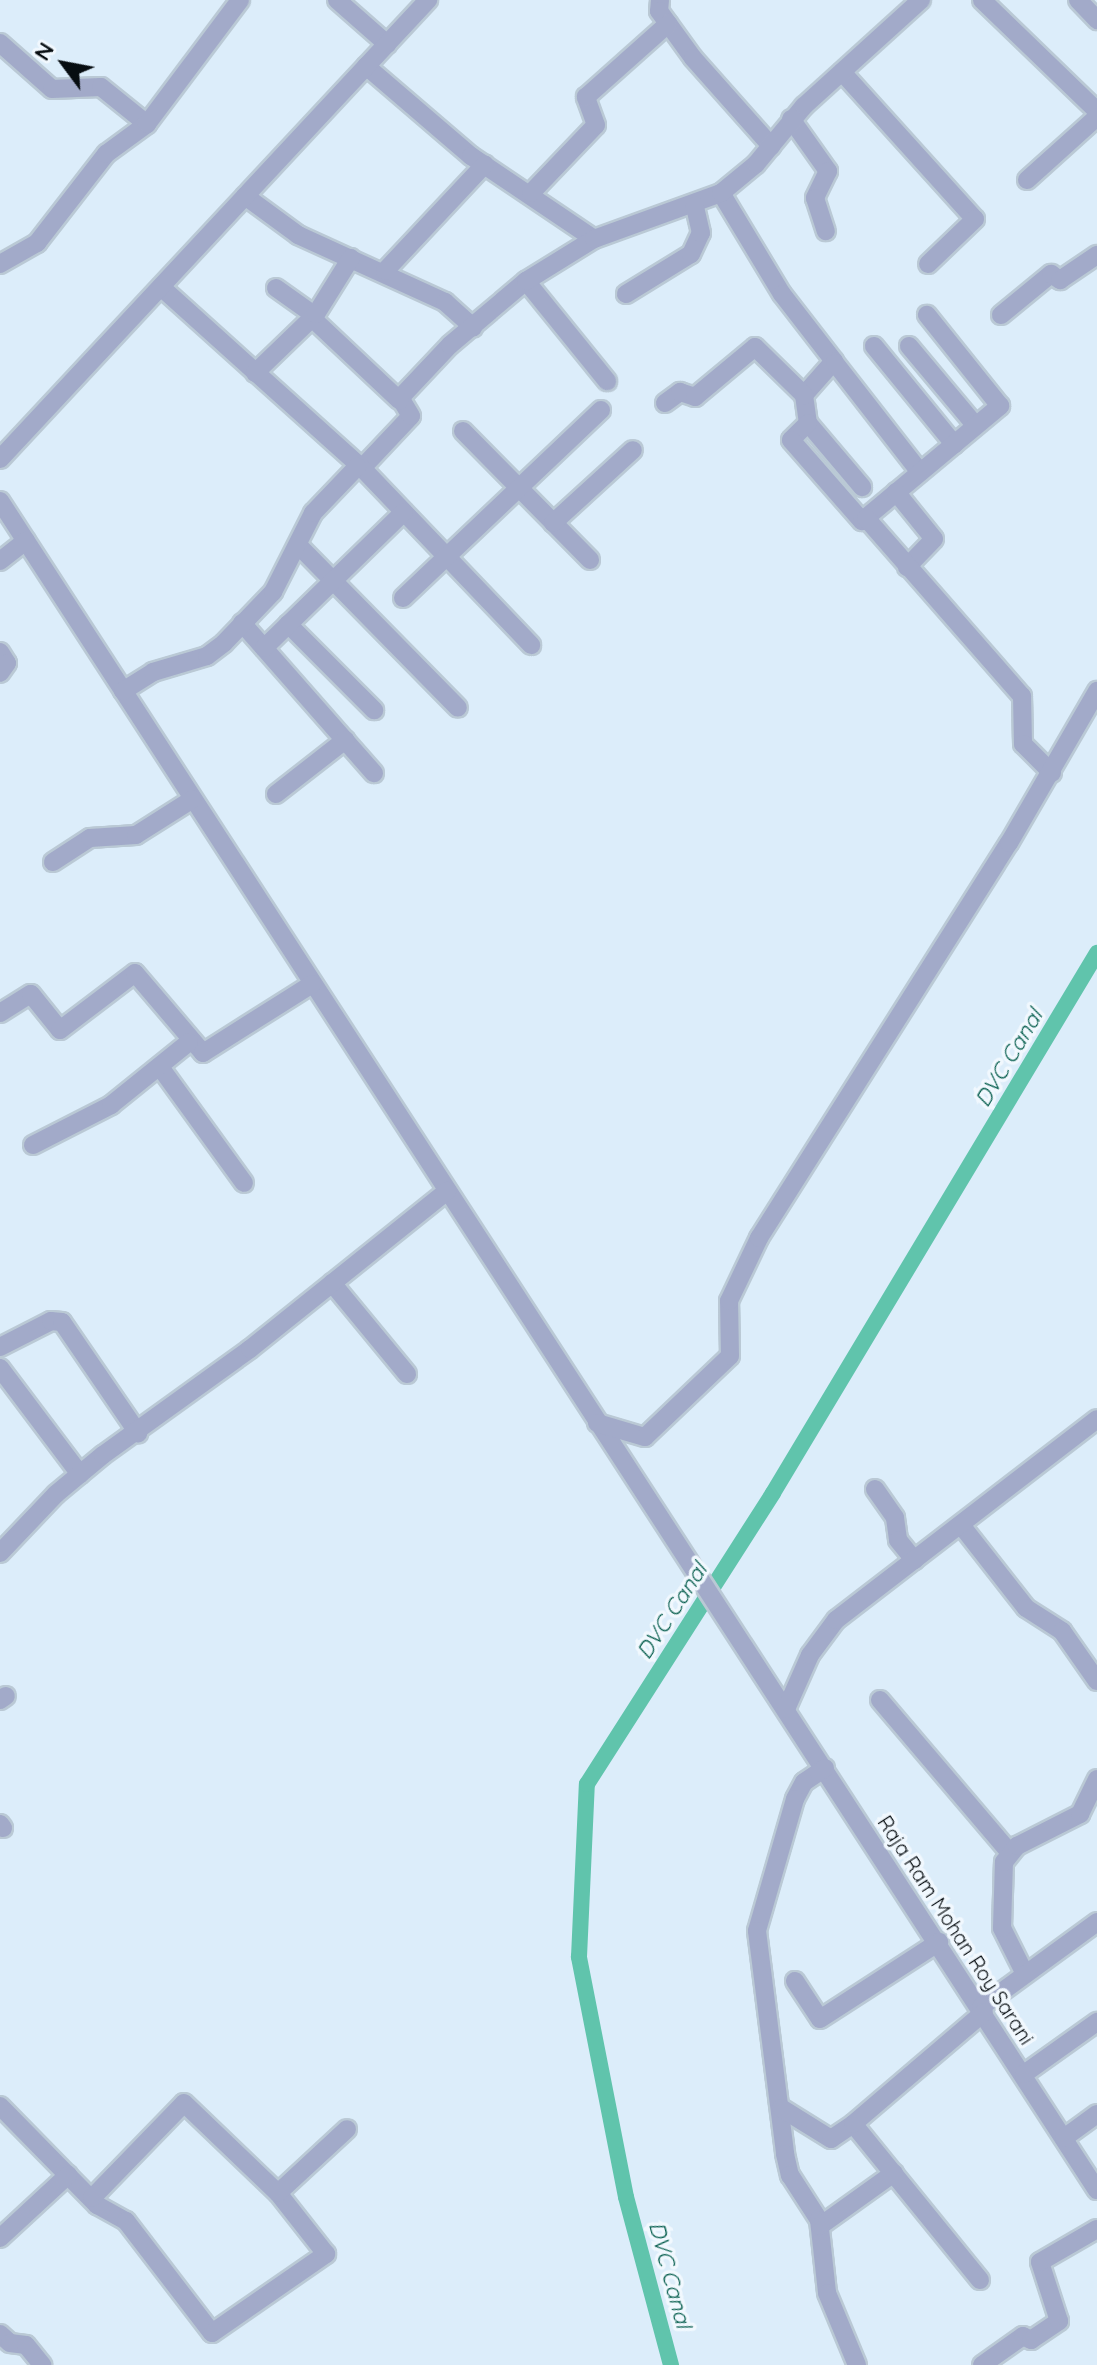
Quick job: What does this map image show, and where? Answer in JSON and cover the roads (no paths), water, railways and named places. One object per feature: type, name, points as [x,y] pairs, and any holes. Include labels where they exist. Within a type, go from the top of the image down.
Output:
[{"type":"street","points":[[0,264],[37,243],[106,154],[147,124],[240,0]]},
{"type":"street","points":[[337,0],[387,44]]},
{"type":"street","points":[[0,459],[428,0]]},
{"type":"street","points":[[660,0],[659,11],[668,24],[771,146]]},
{"type":"street","points":[[399,400],[473,327],[526,281],[594,239],[695,206],[721,193],[771,146],[791,119],[921,0]]},
{"type":"street","points":[[982,0],[1097,114],[1027,180]]},
{"type":"street","points":[[1078,0],[1097,20]]},
{"type":"street","points":[[531,193],[596,125],[586,97],[668,24]]},
{"type":"street","points":[[0,43],[52,89],[105,88],[147,124]]},
{"type":"street","points":[[366,66],[485,164],[594,239]]},
{"type":"street","points":[[842,72],[975,219],[928,264]]},
{"type":"street","points":[[791,119],[828,171],[815,198],[826,231]]},
{"type":"street","points":[[385,271],[485,164]]},
{"type":"street","points":[[721,193],[782,294],[920,472]]},
{"type":"street","points":[[245,196],[298,235],[385,271],[445,302],[473,327]]},
{"type":"street","points":[[626,294],[696,248],[701,225],[695,206]]},
{"type":"street","points":[[1001,315],[1051,274],[1060,280],[1097,255]]},
{"type":"street","points":[[255,373],[313,317],[351,258]]},
{"type":"street","points":[[526,281],[607,381]]},
{"type":"street","points":[[161,287],[360,468],[531,645]]},
{"type":"street","points":[[123,691],[153,672],[207,656],[242,623],[273,592],[313,513],[411,416],[399,400],[313,317],[276,288]]},
{"type":"street","points":[[808,423],[791,440],[858,519],[866,518],[975,425],[1000,399],[927,315]]},
{"type":"street","points":[[874,346],[954,444]]},
{"type":"street","points":[[909,346],[975,425]]},
{"type":"street","points":[[665,403],[680,392],[695,397],[755,347],[804,395],[808,423],[862,487]]},
{"type":"street","points":[[804,395],[835,363]]},
{"type":"street","points":[[403,598],[521,490],[601,410]]},
{"type":"street","points":[[463,431],[590,560]]},
{"type":"street","points":[[553,523],[633,450]]},
{"type":"street","points":[[896,492],[934,539],[907,567]]},
{"type":"street","name":"Raja Ram Mohan Roy Sarani","points":[[0,501],[639,1489],[983,2009],[1097,2190]]},
{"type":"street","points":[[264,648],[404,512]]},
{"type":"street","points":[[866,518],[1022,696],[1023,744],[1052,773]]},
{"type":"street","points":[[0,561],[26,541]]},
{"type":"street","points":[[298,545],[458,708]]},
{"type":"street","points":[[242,623],[374,773]]},
{"type":"street","points":[[288,624],[374,710]]},
{"type":"street","points":[[0,652],[7,663],[0,673]]},
{"type":"street","points":[[597,1423],[645,1437],[730,1356],[729,1301],[759,1238],[1052,773],[1097,691]]},
{"type":"street","points":[[276,794],[345,740]]},
{"type":"street","points":[[53,862],[90,838],[136,835],[193,799]]},
{"type":"street","points":[[0,1013],[31,994],[61,1030],[135,973],[189,1042],[203,1053],[312,984]]},
{"type":"street","points":[[33,1145],[111,1105],[189,1042]]},
{"type":"street","points":[[160,1067],[244,1183]]},
{"type":"street","points":[[3,1541],[80,1474],[138,1433],[447,1191]]},
{"type":"street","points":[[332,1283],[407,1374]]},
{"type":"street","points":[[0,1347],[51,1321],[62,1322],[138,1433]]},
{"type":"street","points":[[0,1368],[80,1474]]},
{"type":"street","points":[[781,1702],[822,1637],[914,1560],[1097,1419]]},
{"type":"street","points":[[875,1489],[895,1518],[898,1540],[914,1560]]},
{"type":"street","points":[[961,1525],[1026,1608],[1062,1631],[1095,1674]]},
{"type":"street","points":[[880,1700],[1010,1853]]},
{"type":"street","points":[[825,1768],[804,1782],[795,1799],[758,1921],[790,2175],[820,2226],[827,2293],[857,2365]]},
{"type":"street","points":[[1025,1974],[1002,1928],[1003,1871],[1010,1853],[1080,1814],[1097,1779]]},
{"type":"street","points":[[781,2108],[831,2139],[853,2124],[1025,1974],[1097,1922]]},
{"type":"street","points":[[795,1981],[820,2019],[939,1942]]},
{"type":"street","points":[[1024,2074],[1097,2022]]},
{"type":"street","points":[[0,2106],[92,2198],[126,2221],[214,2333],[326,2254],[278,2193],[184,2103],[92,2198]]},
{"type":"street","points":[[1064,2138],[1097,2114]]},
{"type":"street","points":[[853,2124],[980,2280]]},
{"type":"street","points":[[278,2193],[347,2129]]},
{"type":"street","points":[[820,2226],[894,2173]]},
{"type":"street","points":[[0,2238],[68,2175]]},
{"type":"street","points":[[982,2365],[1023,2336],[1031,2340],[1058,2322],[1040,2262],[1097,2229]]},
{"type":"street","points":[[0,2334],[10,2343],[26,2345],[42,2365]]},
{"type":"waterway","name":"DVC Canal","points":[[671,2365],[626,2197],[579,1957],[587,1784],[773,1493],[1097,953]]}]
